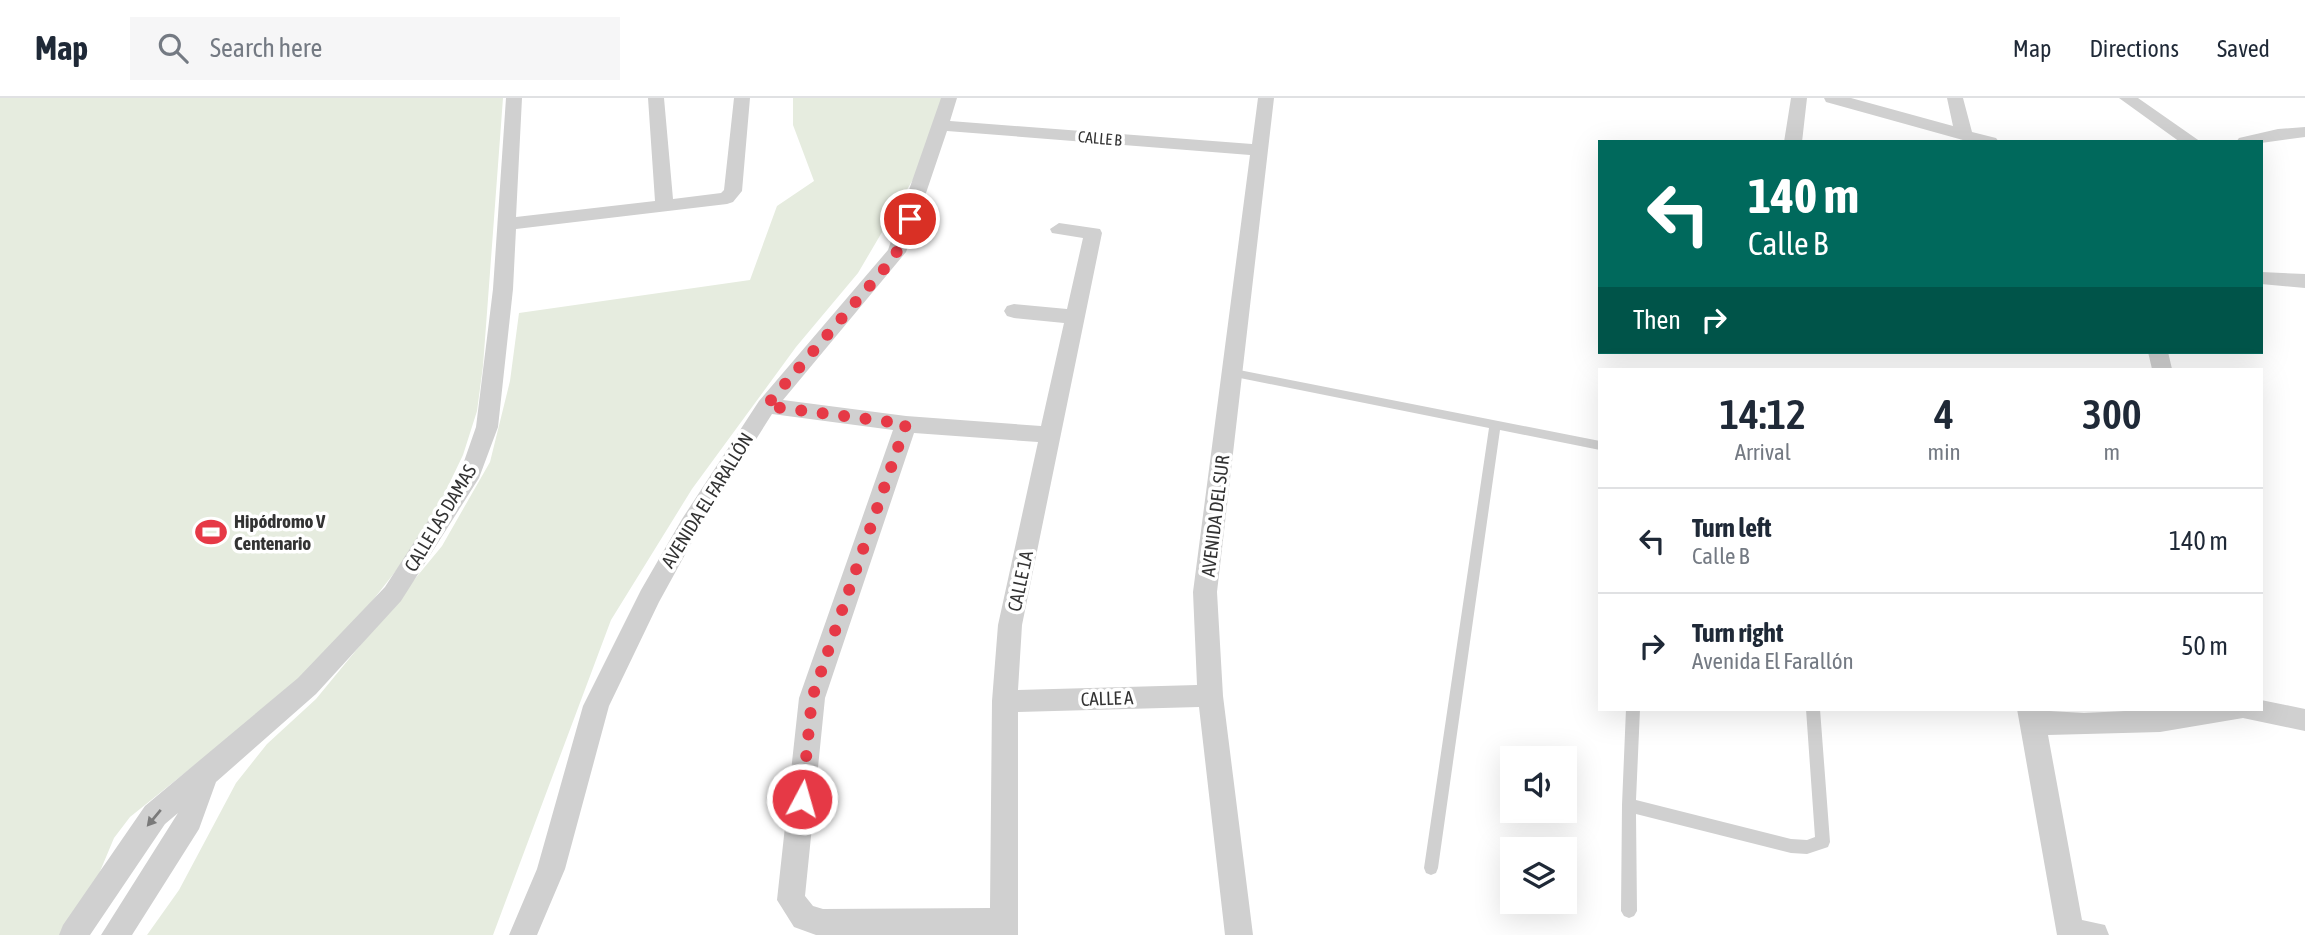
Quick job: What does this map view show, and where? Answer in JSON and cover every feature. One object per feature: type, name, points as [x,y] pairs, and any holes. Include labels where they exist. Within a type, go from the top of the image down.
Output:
[{"type":"street","name":"CALLE LAS DAMAS","points":[[77,930],[155,815],[307,686],[393,594],[471,472],[487,427],[503,289],[513,98]]},
{"type":"street","points":[[656,98],[664,204]]},
{"type":"street","points":[[506,224],[727,198],[733,191],[742,98]]},
{"type":"street","name":"AVENIDA EL FARALLÓN","points":[[523,935],[551,869],[584,743],[610,674],[669,560],[766,406],[897,252],[949,98]]},
{"type":"street","name":"AVENIDA DEL SUR","points":[[1239,935],[1210,696],[1205,592],[1266,98]]},
{"type":"street","points":[[1793,140],[1799,98]]},
{"type":"street","points":[[1832,98],[1983,140]]},
{"type":"street","points":[[1955,98],[1964,135]]},
{"type":"street","points":[[2127,98],[2189,140]]},
{"type":"street","name":"CALLE B","points":[[941,125],[1259,150]]},
{"type":"street","points":[[2253,140],[2278,134],[2305,132]]},
{"type":"street","points":[[1059,229],[1093,233]]},
{"type":"street","name":"CALLE 1A","points":[[1004,928],[1005,701],[1010,625],[1093,233]]},
{"type":"street","points":[[2263,278],[2305,281]]},
{"type":"street","points":[[1014,311],[1076,317]]},
{"type":"street","points":[[766,406],[906,424],[1051,435]]},
{"type":"street","points":[[906,424],[812,698],[791,900],[804,917],[823,923],[1004,928]]},
{"type":"street","name":"CALLE A","points":[[1005,701],[1210,696]]},
{"type":"street","points":[[2079,934],[2031,716],[2136,724],[2225,711]]},
{"type":"street","points":[[2260,711],[2305,720]]},
{"type":"street","name":"CALLE LAS DAMAS","points":[[115,934],[189,820],[206,774]]},
{"type":"street","points":[[77,930],[115,934]]},
{"type":"lane","points":[[1234,373],[1598,446]]},
{"type":"lane","points":[[1430,868],[1495,425]]},
{"type":"lane","points":[[1629,911],[1633,711]]},
{"type":"lane","points":[[1629,805],[1791,846],[1807,847],[1823,842],[1813,711]]},
{"type":"shaded area","name":"Hipódromo V Centenario","points":[[0,98],[503,98],[483,366],[477,411],[463,455],[439,505],[406,558],[347,633],[283,694],[130,817],[114,838],[96,881],[64,935],[0,935]]},
{"type":"shaded area","points":[[793,98],[949,98],[935,142],[858,273],[796,347],[692,489],[611,620],[493,935],[147,935],[179,890],[236,783],[267,744],[316,699],[442,546],[490,462],[510,381],[519,313],[750,280],[777,206],[814,181],[793,125]]},
{"type":"place","name":"Hipódromo V Centenario","points":[[211,532]]},
{"type":"route","points":[[802,799],[812,698],[906,424],[766,406],[891,261],[901,245],[910,219]]}]
